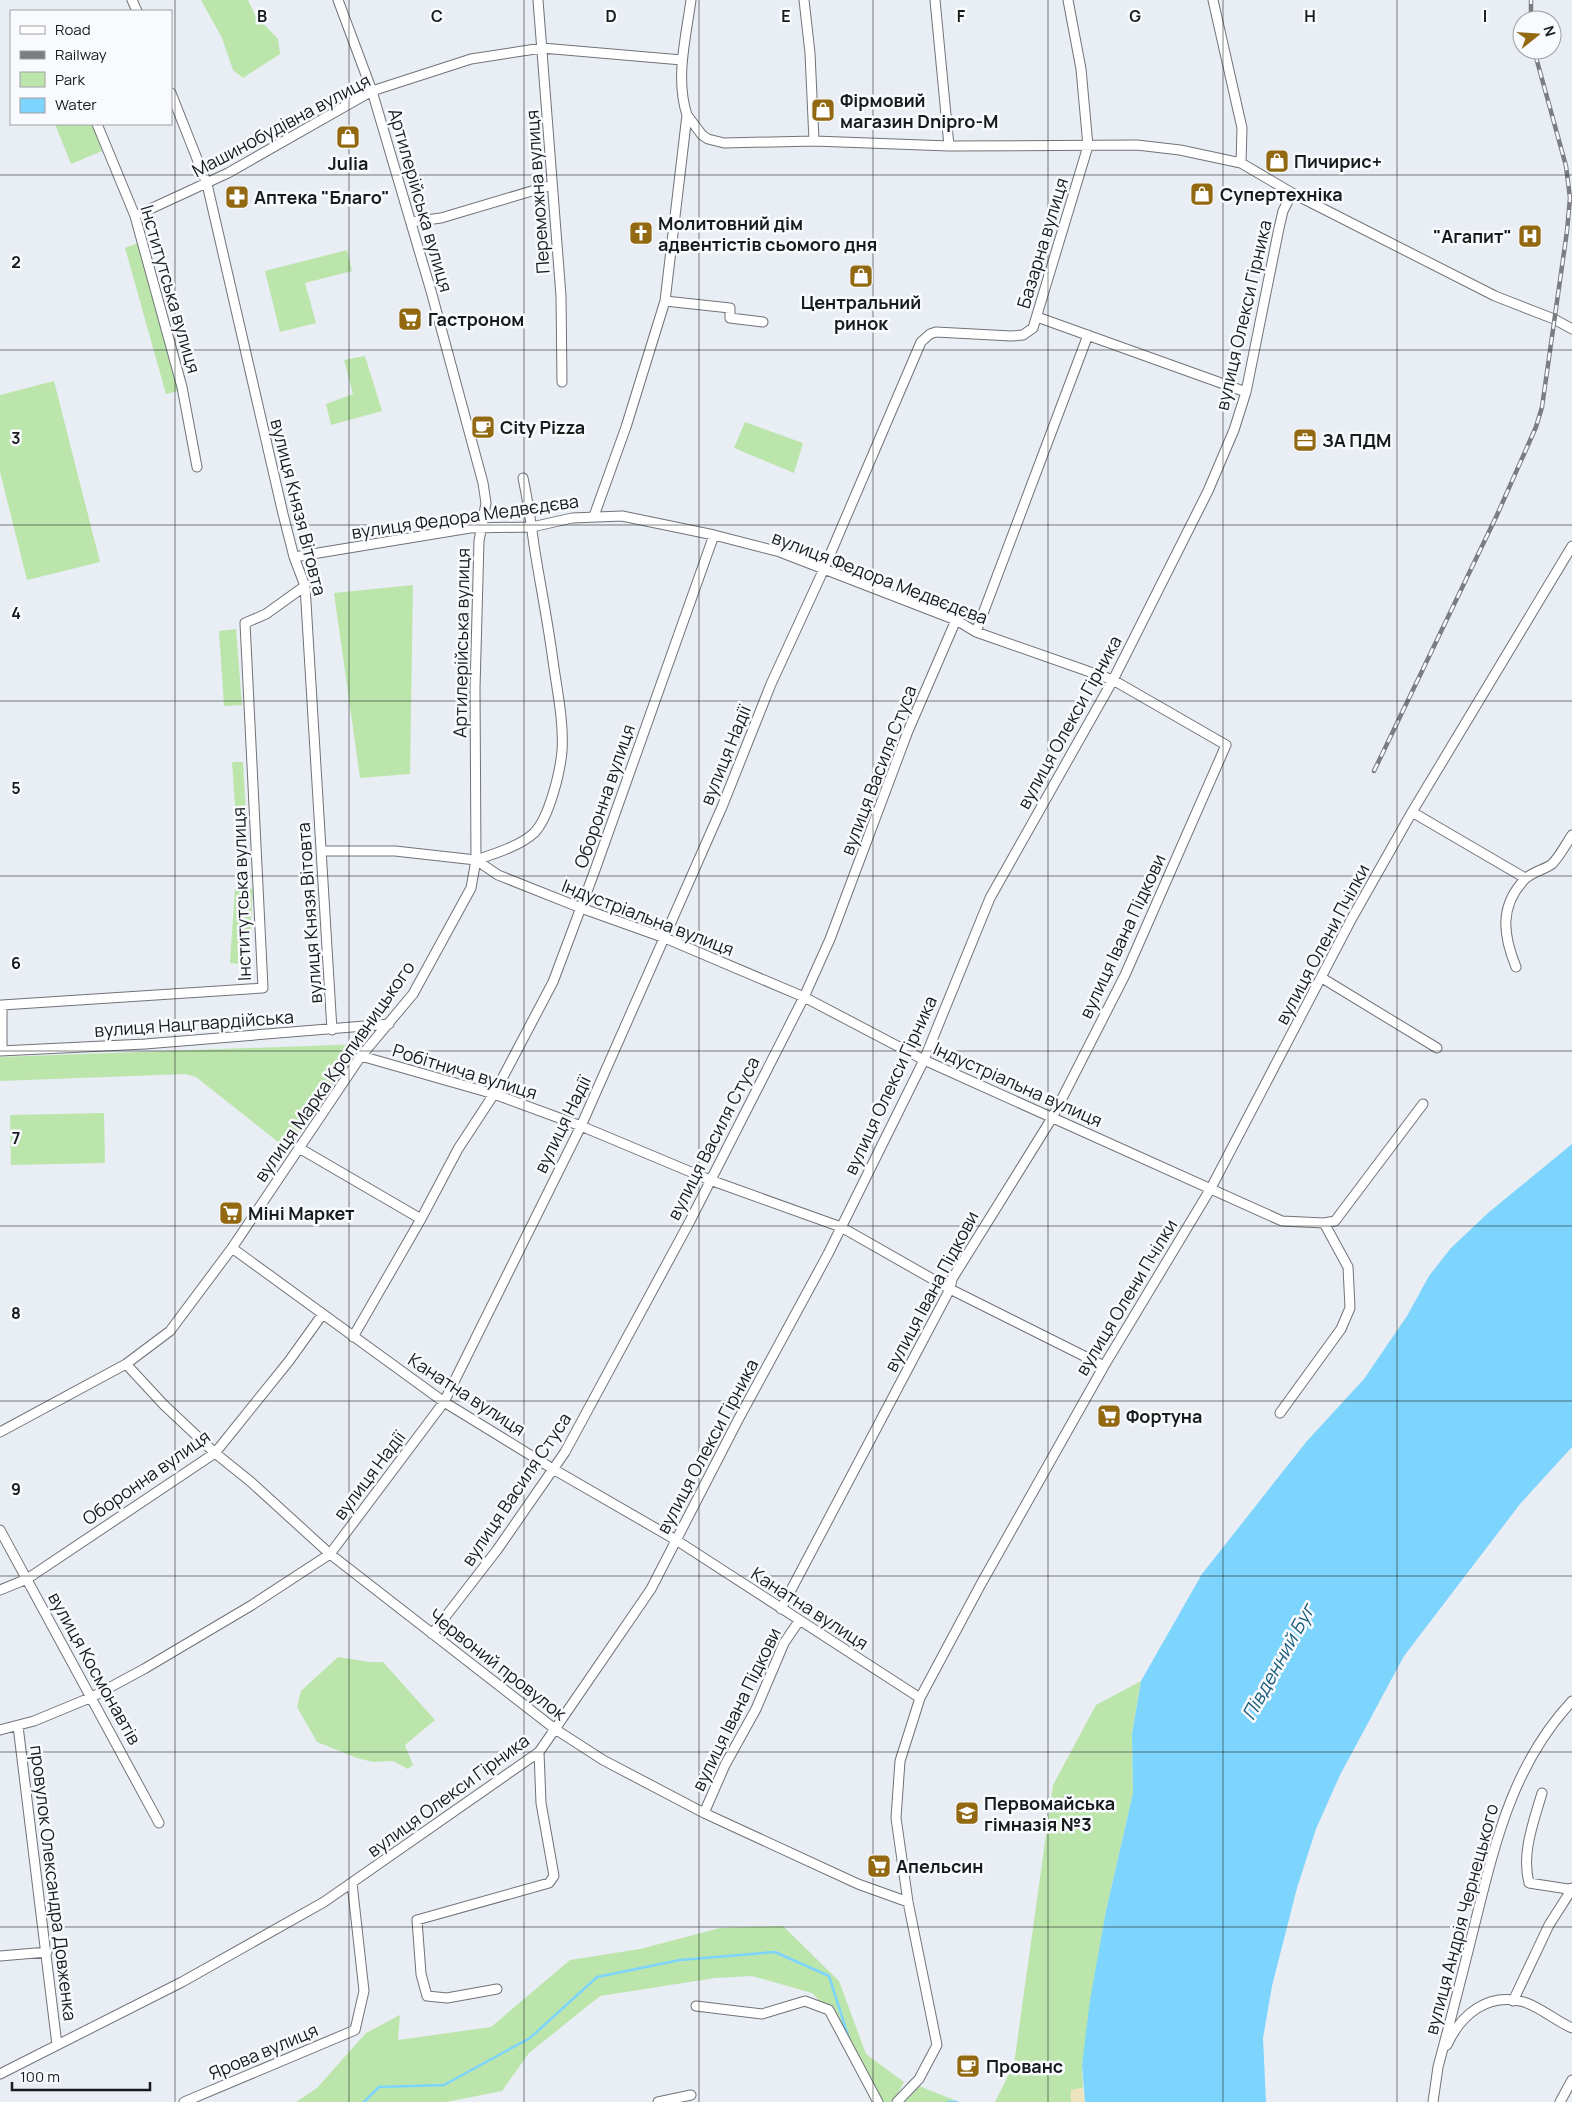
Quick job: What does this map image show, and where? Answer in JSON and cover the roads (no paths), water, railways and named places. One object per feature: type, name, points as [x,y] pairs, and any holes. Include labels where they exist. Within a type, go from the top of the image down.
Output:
[{"type":"street","name":"Артилерійська вулиця","points":[[338,0],[372,91],[411,222],[483,483],[486,502],[481,527],[475,688],[476,860]]},
{"type":"street","name":"Переможна вулиця","points":[[538,0],[561,296],[562,382]]},
{"type":"street","points":[[594,516],[632,410],[665,301],[687,116],[683,101],[682,60],[691,0]]},
{"type":"street","points":[[804,0],[810,52],[814,141]]},
{"type":"street","points":[[934,0],[949,146]]},
{"type":"street","points":[[1068,0],[1081,69],[1088,146]]},
{"type":"street","points":[[1213,0],[1242,128],[1241,163]]},
{"type":"street","name":"Машинобудівна вулиця","points":[[135,216],[207,184],[372,91],[471,60],[542,48],[682,60]]},
{"type":"street","name":"вулиця Князя Вітовта","points":[[172,96],[207,184],[294,557],[305,586],[332,1030]]},
{"type":"street","points":[[687,116],[702,135],[716,142],[814,141],[949,146],[1138,145],[1180,150],[1241,163],[1292,193],[1495,296],[1554,319],[1572,329]]},
{"type":"street","name":"Інститутська вулиця","points":[[97,125],[135,216],[182,387],[197,467]]},
{"type":"street","name":"Базарна вулиця","points":[[925,337],[930,334],[945,332],[970,335],[1023,335],[1033,328],[1088,146]]},
{"type":"street","points":[[411,222],[441,218],[552,186]]},
{"type":"street","name":"вулиця Олекси Гірника","points":[[0,2074],[182,1982],[324,1902],[539,1752],[555,1729],[651,1589],[842,1227],[924,1060],[990,898],[1113,680],[1208,491],[1234,430],[1246,392],[1279,228],[1283,211],[1292,193]]},
{"type":"street","points":[[665,301],[730,308],[730,318],[763,322]]},
{"type":"street","points":[[1037,317],[1246,392]]},
{"type":"street","points":[[976,632],[1088,335]]},
{"type":"street","name":"вулиця Надії","points":[[0,1730],[34,1721],[92,1697],[144,1669],[252,1605],[330,1554],[444,1402],[581,1126],[722,807],[771,684],[824,570],[921,342],[925,337]]},
{"type":"street","points":[[321,851],[394,851],[476,860],[492,855],[534,833],[546,812],[562,752],[561,721],[552,652],[523,478]]},
{"type":"street","name":"вулиця Федора Медвєдєва","points":[[294,557],[481,527],[532,527],[594,516],[622,516],[714,535],[780,552],[956,620],[976,632],[1113,680],[1226,745]]},
{"type":"street","name":"Оборонна вулиця","points":[[353,1337],[422,1219],[458,1149],[494,1094],[553,982],[714,535]]},
{"type":"street","name":"вулиця Олени Пчілки","points":[[897,2102],[919,2080],[936,2045],[908,1902],[896,1818],[900,1761],[920,1698],[981,1584],[1104,1366],[1211,1188],[1352,918],[1412,812],[1572,546]]},
{"type":"street","name":"Інститутська вулиця","points":[[1,1051],[2,1005],[262,988],[245,623],[266,614],[305,586]]},
{"type":"street","name":"вулиця Василя Стуса","points":[[432,1634],[497,1550],[574,1435],[710,1180],[804,996],[830,939],[908,731],[956,620]]},
{"type":"street","name":"вулиця Івана Підкови","points":[[781,1609],[950,1289],[952,1279],[979,1232],[1052,1118],[1125,975],[1226,745]]},
{"type":"street","points":[[1412,812],[1525,878]]},
{"type":"street","points":[[1516,967],[1507,941],[1505,922],[1514,894],[1525,878],[1552,864],[1570,841]]},
{"type":"street","name":"Індустріальна вулиця","points":[[476,860],[498,875],[581,908],[665,938],[804,996],[924,1060],[1282,1221],[1324,1223]]},
{"type":"street","name":"вулиця Марка Кропивницького","points":[[0,1432],[126,1364],[170,1332],[232,1248],[361,1056],[413,994],[471,888],[476,860]]},
{"type":"street","points":[[1322,978],[1437,1048]]},
{"type":"street","name":"вулиця Нацгвардійська","points":[[1,1051],[145,1044],[389,1024]]},
{"type":"street","name":"Робітнича вулиця","points":[[361,1056],[494,1094],[581,1126],[710,1180],[842,1227],[950,1289],[1104,1366]]},
{"type":"street","points":[[1280,1413],[1341,1329],[1350,1308],[1348,1267],[1324,1223],[1335,1220],[1424,1104]]},
{"type":"street","points":[[299,1148],[422,1219]]},
{"type":"street","name":"Канатна вулиця","points":[[232,1248],[444,1402],[553,1469],[676,1540],[920,1698]]},
{"type":"street","name":"Оборонна вулиця","points":[[0,1590],[27,1579],[215,1453],[289,1361],[322,1315]]},
{"type":"street","name":"Червоний провулок","points":[[126,1364],[164,1405],[215,1453],[251,1482],[330,1554],[555,1729],[603,1760],[704,1813],[858,1884],[908,1902]]},
{"type":"street","name":"вулиця Космонавтів","points":[[0,1530],[160,1823]]},
{"type":"street","name":"вулиця Івана Підкови","points":[[704,1813],[726,1765],[756,1709],[784,1643],[799,1621]]},
{"type":"street","name":"вулиця Андрія Чернецького","points":[[1433,2102],[1438,2067],[1498,1832],[1524,1768],[1559,1714],[1572,1701]]},
{"type":"street","name":"провулок Олександра Довженка","points":[[18,1726],[57,2045]]},
{"type":"street","points":[[497,1990],[447,1998],[427,1996],[421,1974],[417,1920],[549,1883],[554,1876],[542,1803],[539,1752]]},
{"type":"street","points":[[1542,1793],[1529,1837],[1526,1874],[1529,1883],[1572,1888]]},
{"type":"street","name":"Ярова вулиця","points":[[184,2102],[355,2030],[364,1991],[352,1883]]},
{"type":"street","points":[[1513,2001],[1549,1925],[1572,1888]]},
{"type":"street","points":[[0,1956],[47,1952]]},
{"type":"street","points":[[1438,2067],[1451,2037],[1470,2011],[1497,2000],[1524,2002],[1572,2028]]},
{"type":"street","points":[[696,2006],[762,2014],[805,2002],[829,2010],[878,2102]]},
{"type":"street","points":[[1560,2102],[1572,2080]]},
{"type":"street","points":[[658,2102],[691,2095]]},
{"type":"water","name":"Південний Буг","points":[[1572,1144],[1572,1447],[1520,1504],[1404,1656],[1340,1775],[1316,1829],[1297,1888],[1272,1986],[1263,2038],[1266,2102],[1085,2102],[1082,2065],[1090,2000],[1106,1911],[1133,1793],[1132,1734],[1141,1681],[1202,1574],[1307,1441],[1364,1379],[1407,1316],[1429,1276],[1451,1248],[1488,1213]]},
{"type":"waterway","points":[[364,2102],[379,2087],[444,2085],[530,2038],[597,1977],[680,1960],[775,1952],[829,1976],[850,2042]]},
{"type":"waterway","points":[[948,2102],[957,2102]]},
{"type":"railway","points":[[1531,0],[1531,10]]},
{"type":"railway","points":[[1374,771],[1497,515],[1536,427],[1542,407],[1570,198],[1566,166],[1537,60]]},
{"type":"place","name":"Фірмовий магазин Dnipro-M","points":[[823,110]]},
{"type":"place","name":"Julia","points":[[348,137]]},
{"type":"place","name":"Пичирис+","points":[[1277,161]]},
{"type":"place","name":"Супертехніка","points":[[1202,194]]},
{"type":"place","name":"Аптека \"Благо\"","points":[[237,197]]},
{"type":"place","name":"Молитовний дім адвентістів сьомого дня","points":[[641,233]]},
{"type":"place","name":"\"Агапит\"","points":[[1530,236]]},
{"type":"place","name":"Центральний ринок","points":[[861,276]]},
{"type":"place","name":"Гастроном","points":[[410,319]]},
{"type":"place","name":"City Pizza","points":[[483,427]]},
{"type":"place","name":"ЗА ПДМ","points":[[1305,440]]},
{"type":"place","name":"Міні Маркет","points":[[231,1213]]},
{"type":"place","name":"Фортуна","points":[[1109,1416]]},
{"type":"place","name":"Первомайська гімназія №3","points":[[967,1813]]},
{"type":"place","name":"Апельсин","points":[[879,1866]]},
{"type":"place","name":"Прованс","points":[[968,2066]]}]
